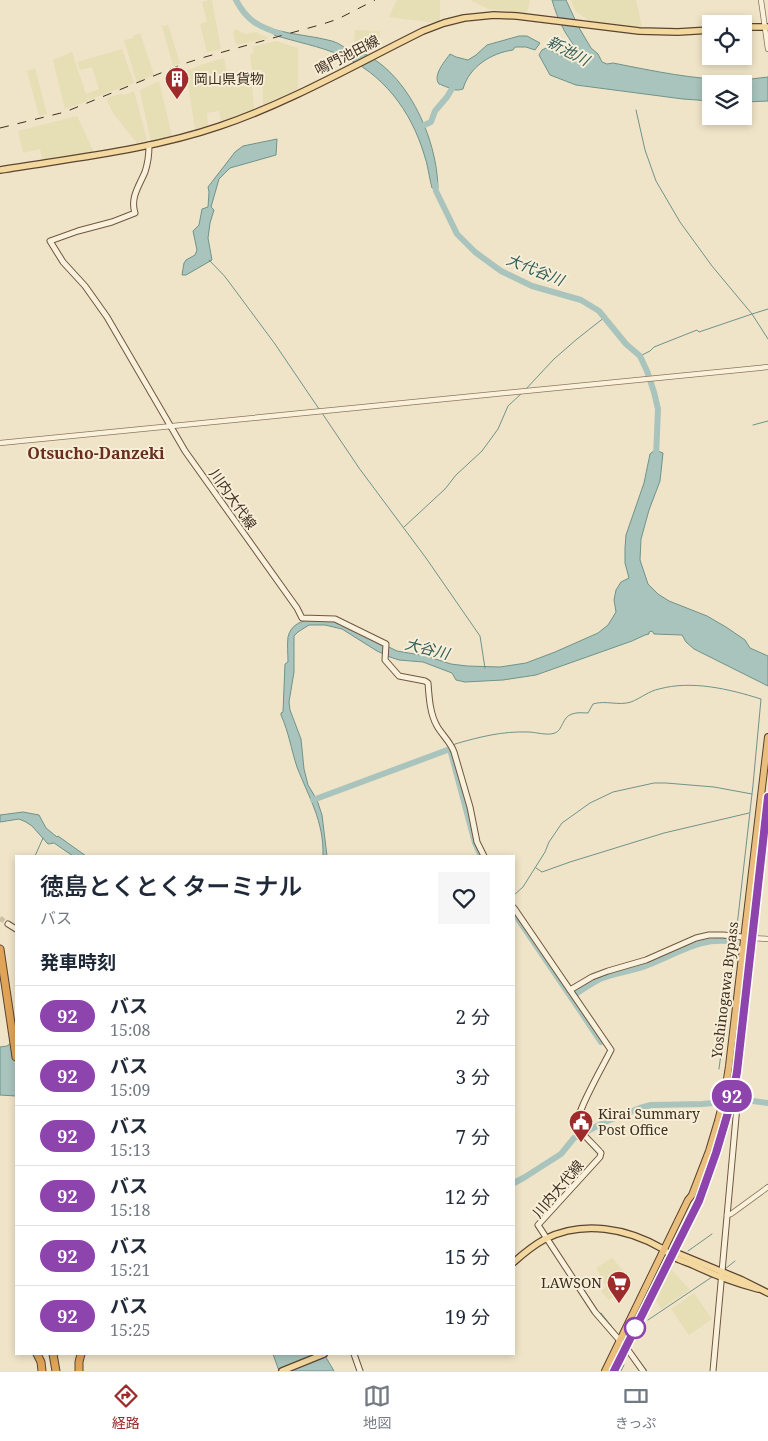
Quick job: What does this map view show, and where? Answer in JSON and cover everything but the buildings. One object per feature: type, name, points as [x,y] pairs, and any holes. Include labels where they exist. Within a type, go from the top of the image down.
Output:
[{"type":"highway","name":"Yoshinogawa Bypass","points":[[605,1371],[692,1195],[718,1121],[729,1099],[729,1066],[742,936],[768,737]]},
{"type":"highway","name":"Yoshinogawa Bypass","points":[[614,1371],[699,1201],[725,1122],[737,1072],[768,797]]},
{"type":"highway","points":[[0,949],[15,1050]]},
{"type":"highway","points":[[38,1355],[43,1371]]},
{"type":"highway","points":[[43,1355],[43,1371]]},
{"type":"highway","points":[[55,1355],[57,1371]]},
{"type":"highway","points":[[55,1355],[57,1371]]},
{"type":"highway","points":[[76,1355],[78,1371]]},
{"type":"highway","points":[[78,1371],[81,1355]]},
{"type":"main road","name":"鳴門池田線","points":[[0,170],[149,145],[220,126],[278,104],[423,31],[464,18],[494,15],[517,16],[639,31],[702,31]]},
{"type":"main road","points":[[752,27],[767,26]]},
{"type":"main road","name":"川内大代線","points":[[149,145],[146,167],[134,196],[135,213],[50,241],[63,262],[85,286],[107,317],[185,451],[297,608],[302,618],[334,619],[386,644],[385,660],[399,676],[428,683],[433,716],[438,728],[451,744],[454,752],[470,807],[477,842],[484,855]]},
{"type":"main road","name":"川内大代線","points":[[515,909],[611,1050],[581,1110],[577,1124],[578,1128],[601,1153],[600,1157],[538,1225],[595,1312],[643,1371]]},
{"type":"main road","points":[[8,924],[15,928]]},
{"type":"main road","points":[[570,990],[608,971],[646,960],[696,938],[709,935],[752,938]]},
{"type":"main road","points":[[712,1371],[727,1215],[729,1099]]},
{"type":"main road","points":[[515,1261],[536,1244],[562,1233],[595,1228],[613,1230],[630,1235],[721,1274],[742,1280],[768,1293]]},
{"type":"main road","points":[[282,1371],[322,1355]]},
{"type":"main road","points":[[354,1355],[360,1371]]},
{"type":"street","points":[[761,0],[767,26],[768,49]]},
{"type":"street","points":[[0,443],[768,367]]},
{"type":"street","points":[[752,938],[768,939]]},
{"type":"street","points":[[727,1215],[768,1188]]},
{"type":"shaded area","points":[[212,0],[221,49],[207,52],[200,24],[207,22],[202,2]]},
{"type":"shaded area","points":[[397,0],[440,0],[440,21],[436,23],[389,17]]},
{"type":"shaded area","points":[[470,0],[530,0],[527,13],[488,9]]},
{"type":"shaded area","points":[[571,0],[636,0],[642,27],[590,21],[576,12]]},
{"type":"shaded area","points":[[168,25],[180,63],[173,66],[162,26]]},
{"type":"shaded area","points":[[235,29],[246,34],[256,32],[269,38],[236,45],[233,33]]},
{"type":"shaded area","points":[[355,30],[380,31],[379,45],[354,44]]},
{"type":"shaded area","points":[[140,33],[154,75],[137,83],[124,40],[133,38],[133,36]]},
{"type":"shaded area","points":[[276,41],[298,48],[298,89],[263,105],[262,70],[252,70],[250,54],[254,52],[252,47]]},
{"type":"shaded area","points":[[122,49],[134,83],[89,100],[86,94],[99,89],[92,67],[80,70],[77,62]]},
{"type":"shaded area","points":[[72,52],[88,101],[65,109],[53,60]]},
{"type":"shaded area","points":[[224,58],[227,73],[237,71],[238,75],[251,74],[254,109],[221,122],[219,111],[207,113],[208,126],[195,129],[186,71]]},
{"type":"shaded area","points":[[35,68],[47,114],[39,116],[27,71]]},
{"type":"shaded area","points":[[159,81],[172,136],[151,142],[140,90]]},
{"type":"shaded area","points":[[134,91],[147,140],[137,143],[113,113],[107,101],[109,97],[125,95]]},
{"type":"shaded area","points":[[77,116],[94,152],[43,161],[40,149],[23,153],[18,131]]},
{"type":"shaded area","points":[[612,1258],[633,1282],[609,1300],[601,1291],[606,1288],[606,1285],[596,1268]]},
{"type":"shaded area","points":[[671,1269],[690,1290],[661,1309],[656,1300]]},
{"type":"shaded area","points":[[694,1293],[712,1319],[689,1335],[671,1309]]},
{"type":"water","points":[[552,0],[566,0],[578,26],[602,62],[702,77],[702,100],[576,85],[550,75],[539,55],[542,50],[546,48],[569,58],[573,58],[576,54],[573,44],[555,11]]},
{"type":"water","points":[[276,30],[335,42],[350,51],[356,50],[374,59],[390,72],[404,88],[425,127],[432,147],[438,188],[432,188],[425,158],[411,123],[393,95],[382,83],[369,72],[340,55],[274,35]]},
{"type":"water","points":[[519,36],[527,36],[540,43],[535,50],[526,47],[515,47],[513,50],[497,54],[482,62],[470,74],[463,89],[455,90],[439,84],[437,80],[438,72],[450,54],[468,60],[487,45]]},
{"type":"water","points":[[768,77],[768,101],[752,102],[752,79]]},
{"type":"water","points":[[277,139],[276,155],[230,168],[219,179],[211,207],[214,210],[208,238],[212,260],[186,275],[182,275],[184,263],[195,255],[197,250],[193,231],[199,225],[202,209],[208,207],[208,187],[235,152],[243,146]]},
{"type":"water","points":[[655,450],[663,453],[660,481],[641,539],[640,560],[648,584],[669,601],[707,616],[745,640],[750,648],[768,656],[768,686],[694,649],[686,642],[682,635],[654,634],[652,631],[632,641],[536,675],[503,680],[465,682],[456,680],[452,673],[423,662],[399,660],[390,657],[342,629],[325,625],[309,625],[294,636],[294,672],[289,702],[290,710],[301,739],[304,769],[308,785],[317,800],[322,815],[327,855],[323,855],[323,843],[318,821],[297,767],[281,715],[283,712],[285,664],[288,662],[288,637],[291,630],[296,625],[310,620],[333,621],[397,651],[426,656],[451,664],[500,667],[526,663],[598,633],[608,625],[616,612],[614,600],[616,590],[621,582],[629,578],[625,563],[626,535],[644,483],[650,454]]},
{"type":"water","points":[[23,812],[39,815],[46,828],[85,855],[72,855],[54,843],[48,844],[32,826],[19,819],[0,822],[0,815]]},
{"type":"water","points":[[15,1041],[15,1096],[0,1095],[0,1047],[7,1046]]},
{"type":"water","points":[[273,1355],[325,1355],[334,1371],[279,1371]]},
{"type":"waterway","name":"大代谷川","points":[[236,0],[254,22],[266,29],[281,34]]},
{"type":"waterway","name":"新池川","points":[[420,127],[431,122],[435,111],[447,97],[456,82]]},
{"type":"waterway","points":[[636,110],[645,150],[656,181],[680,222],[712,266],[752,314],[768,309]]},
{"type":"waterway","name":"大代谷川","points":[[434,180],[436,191],[457,234],[475,252],[501,271],[532,286],[581,300],[599,311],[626,344],[640,356],[647,371],[658,409],[656,457]]},
{"type":"waterway","points":[[209,260],[227,279],[275,344],[319,409]]},
{"type":"waterway","points":[[640,356],[654,347],[697,330],[699,332],[752,314],[768,339]]},
{"type":"waterway","points":[[525,390],[554,359],[605,317]]},
{"type":"waterway","points":[[404,527],[482,451],[498,429],[508,406],[522,393]]},
{"type":"waterway","points":[[322,413],[359,468],[426,558],[480,636],[485,668]]},
{"type":"waterway","points":[[753,425],[768,421]]},
{"type":"waterway","points":[[453,747],[455,744],[500,734],[519,732],[555,733],[569,716],[576,713],[588,713],[593,704],[631,702],[655,690],[672,686],[710,687],[761,699],[736,935]]},
{"type":"waterway","points":[[313,800],[450,749],[475,843],[481,855]]},
{"type":"waterway","points":[[515,894],[523,887],[562,823],[590,803],[613,792],[654,783],[666,783],[714,787],[752,794]]},
{"type":"waterway","points":[[536,868],[542,872],[664,833],[749,813]]},
{"type":"waterway","points":[[35,855],[43,838]]},
{"type":"waterway","points":[[515,914],[571,997],[600,979],[642,967],[701,943],[711,941],[735,942]]},
{"type":"waterway","points":[[719,1069],[736,939]]},
{"type":"waterway","points":[[571,997],[601,1042]]},
{"type":"waterway","points":[[743,1085],[746,1087],[752,1100]]},
{"type":"waterway","points":[[515,1182],[561,1154],[574,1138],[605,1122],[640,1108],[651,1105],[702,1104],[746,1100],[768,1103]]},
{"type":"waterway","points":[[688,1251],[712,1234]]},
{"type":"waterway","points":[[725,1269],[735,1261]]},
{"type":"waterway","points":[[648,1320],[712,1277]]},
{"type":"waterway","points":[[601,1313],[616,1332]]},
{"type":"waterway","points":[[635,1355],[647,1371]]},
{"type":"waterway","points":[[621,1371],[624,1365]]},
{"type":"tunnel","points":[[0,918],[8,924]]},
{"type":"railway","points":[[0,128],[65,112],[183,64],[338,19],[375,0]]},
{"type":"bus line","name":"92","points":[[614,1371],[699,1201],[732,1099],[737,1072],[768,797]]},
{"type":"place","name":"岡山県貨物","points":[[177,100]]},
{"type":"place","name":"Kirai Summary Post Office","points":[[581,1143]]},
{"type":"place","name":"LAWSON","points":[[619,1304]]},
{"type":"district","name":"Otsucho-Danzeki","points":[[96,453]]},
{"type":"water label","name":"大谷川","points":[[427,649]]}]
